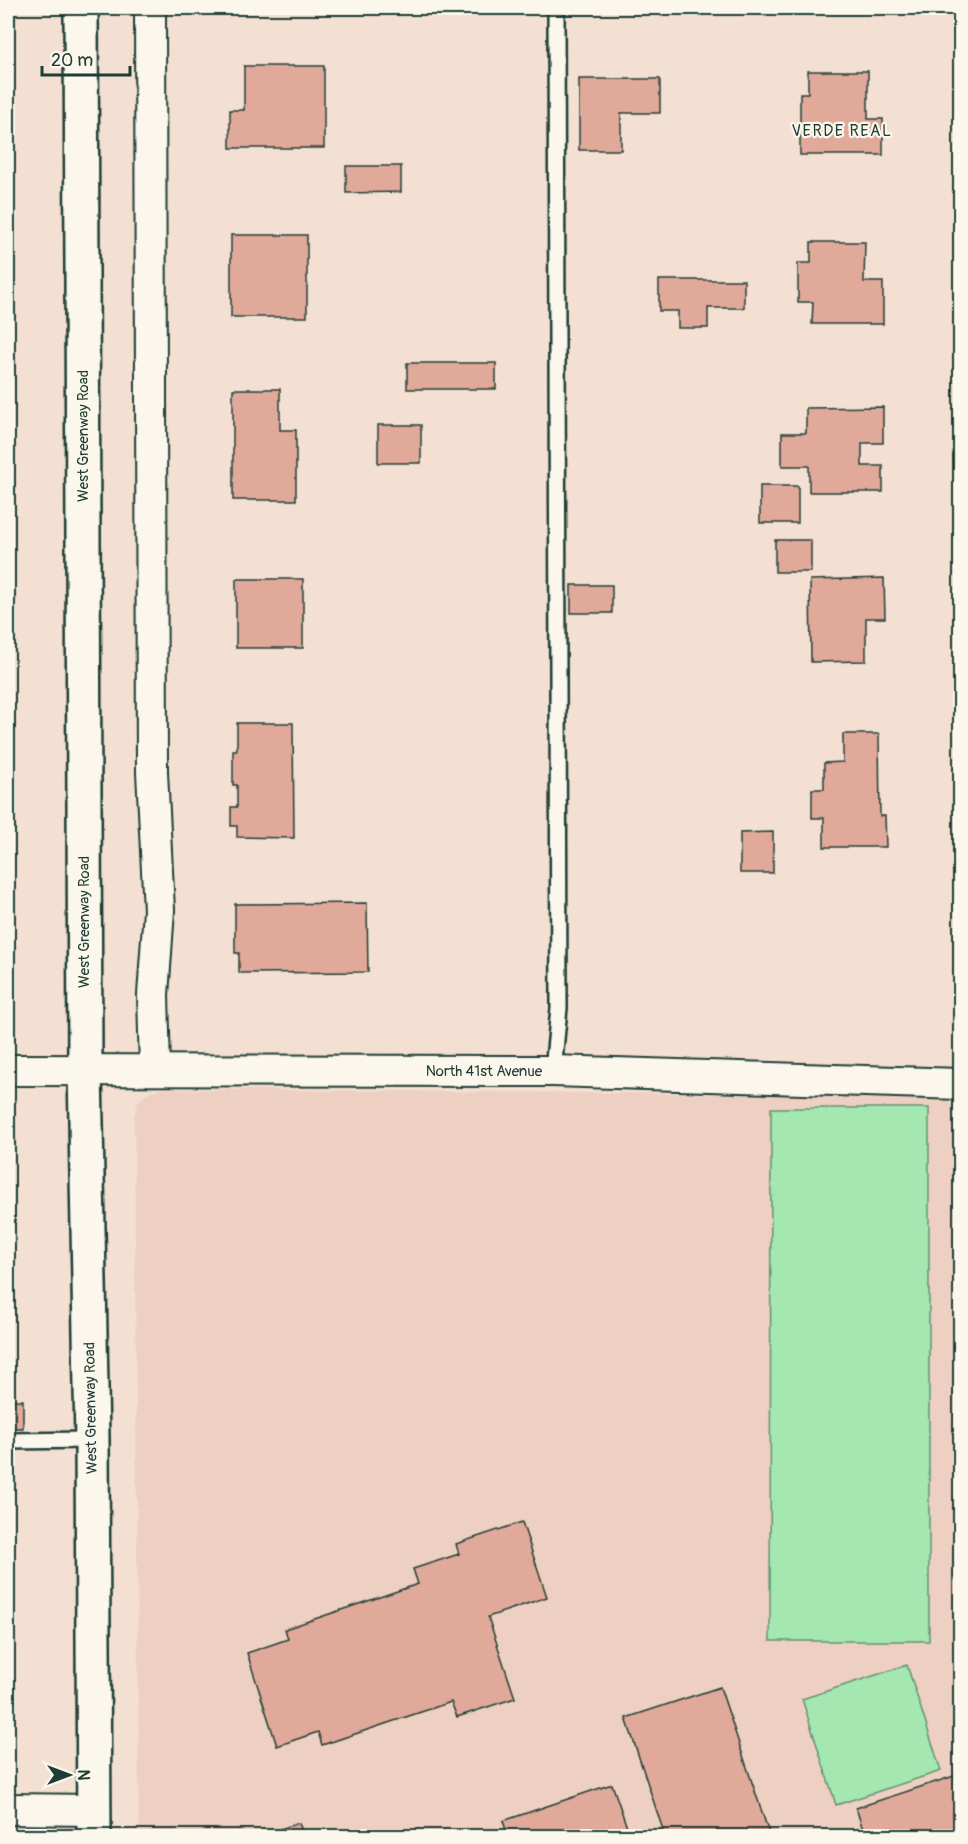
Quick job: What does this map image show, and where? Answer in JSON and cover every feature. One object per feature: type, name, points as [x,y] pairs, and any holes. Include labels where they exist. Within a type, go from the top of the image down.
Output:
[{"type":"main road","name":"West Greenway Road","points":[[81,8],[85,1070],[92,1440],[94,1823]]},
{"type":"street","points":[[150,8],[152,772],[159,910],[153,995],[155,1069]]},
{"type":"street","name":"North 41st Avenue","points":[[8,1070],[553,1071],[960,1084]]},
{"type":"street","points":[[8,1809],[94,1823]]},
{"type":"lane","points":[[553,1071],[559,1008],[556,8]]},
{"type":"lane","points":[[8,1441],[92,1440]]},
{"type":"shaded area","points":[[160,1089],[960,1096],[960,1836],[139,1836],[134,1117],[137,1103],[149,1092]]},
{"type":"green space","points":[[771,1108],[929,1108],[929,1641],[770,1641]]},
{"type":"green space","points":[[907,1665],[941,1771],[836,1805],[802,1699]]},
{"type":"building","points":[[244,66],[324,66],[324,148],[230,148],[230,110],[244,110]]},
{"type":"building","points":[[808,71],[868,71],[868,119],[883,119],[883,155],[800,155],[800,93],[808,93]]},
{"type":"building","points":[[579,79],[660,79],[660,113],[621,113],[621,150],[579,150]]},
{"type":"building","points":[[346,166],[401,166],[401,192],[346,193]]},
{"type":"building","points":[[231,235],[307,235],[307,317],[231,317]]},
{"type":"building","points":[[811,242],[865,242],[864,282],[883,282],[883,324],[812,324],[813,302],[798,302],[798,263],[811,263]]},
{"type":"building","points":[[659,280],[744,280],[744,308],[708,308],[708,328],[678,328],[678,311],[659,311]]},
{"type":"building","points":[[407,363],[496,363],[496,389],[407,389]]},
{"type":"building","points":[[233,389],[280,389],[280,430],[296,430],[296,500],[233,500]]},
{"type":"building","points":[[883,407],[883,443],[862,443],[862,466],[883,466],[883,492],[809,492],[809,466],[782,466],[782,433],[806,433],[806,408]]},
{"type":"building","points":[[378,425],[421,425],[421,463],[378,463]]},
{"type":"building","points":[[760,486],[798,486],[798,523],[760,523]]},
{"type":"building","points":[[775,540],[811,540],[811,572],[775,572]]},
{"type":"building","points":[[884,578],[885,618],[866,618],[866,661],[811,662],[810,580]]},
{"type":"building","points":[[236,579],[303,579],[303,648],[236,648]]},
{"type":"building","points":[[571,585],[612,585],[612,613],[571,613]]},
{"type":"building","points":[[237,723],[293,723],[294,838],[237,837],[237,826],[231,826],[231,807],[237,807],[237,785],[233,785],[233,750],[237,750]]},
{"type":"building","points":[[843,734],[879,734],[880,816],[885,816],[886,847],[824,847],[824,818],[812,818],[812,789],[824,789],[824,763],[843,762]]},
{"type":"building","points":[[773,832],[773,873],[740,873],[740,833]]},
{"type":"building","points":[[367,903],[368,972],[239,973],[239,953],[235,953],[235,904]]},
{"type":"building","points":[[8,1400],[23,1400],[23,1428],[8,1428]]},
{"type":"building","points":[[522,1522],[547,1597],[488,1617],[515,1698],[457,1717],[451,1702],[322,1745],[318,1732],[277,1746],[247,1653],[288,1639],[285,1629],[418,1584],[413,1569],[459,1554],[456,1544]]},
{"type":"building","points":[[720,1687],[770,1836],[665,1836],[626,1718]]},
{"type":"building","points":[[960,1774],[960,1836],[865,1836],[856,1808]]},
{"type":"building","points":[[612,1784],[630,1836],[508,1836],[503,1821]]},
{"type":"building","points":[[299,1823],[304,1836],[258,1836]]},
{"type":"district","name":"VERDE REAL","points":[[842,131]]}]
